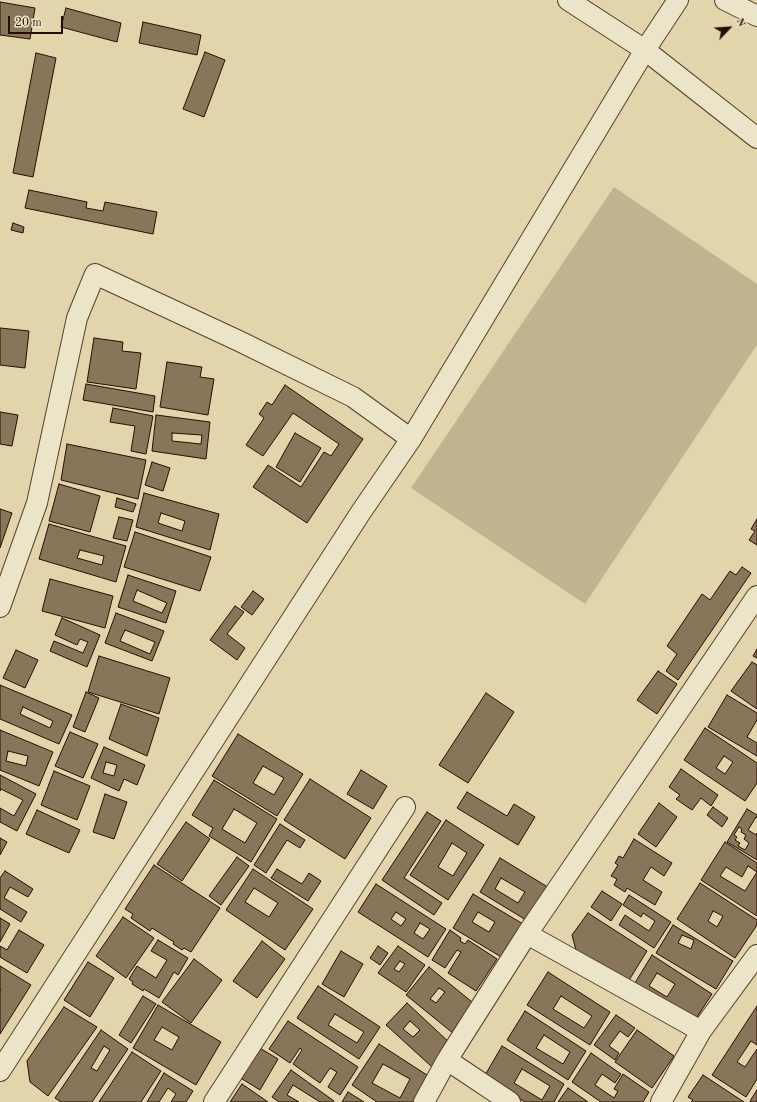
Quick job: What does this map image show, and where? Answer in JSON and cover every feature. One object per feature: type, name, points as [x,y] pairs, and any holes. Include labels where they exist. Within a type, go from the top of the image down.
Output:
[{"type":"street","points":[[568,0],[645,50],[757,138]]},
{"type":"street","points":[[0,1071],[357,519],[411,439],[645,50],[678,0]]},
{"type":"street","points":[[725,0],[757,16]]},
{"type":"street","points":[[0,607],[36,503],[77,318],[95,274],[239,341],[353,397],[411,439]]},
{"type":"street","points":[[424,1102],[448,1060],[528,934],[757,596]]},
{"type":"street","points":[[214,1102],[405,807]]},
{"type":"street","points":[[528,934],[701,1031]]},
{"type":"street","points":[[661,1102],[701,1031],[756,960]]},
{"type":"street","points":[[448,1060],[510,1102]]},
{"type":"shaded area","points":[[614,187],[757,284],[757,345],[585,604],[411,488]]},
{"type":"building","points":[[0,2],[35,8],[30,39],[0,35]]},
{"type":"building","points":[[66,8],[121,23],[117,42],[61,27]]},
{"type":"building","points":[[143,22],[201,35],[197,55],[139,43]]},
{"type":"building","points":[[205,52],[225,60],[204,117],[183,109]]},
{"type":"building","points":[[36,53],[56,58],[33,177],[13,173]]},
{"type":"building","points":[[29,190],[87,202],[86,208],[103,211],[105,202],[157,212],[153,234],[25,208]]},
{"type":"building","points":[[13,223],[24,227],[23,233],[11,230]]},
{"type":"building","points":[[0,328],[29,331],[25,368],[0,365]]},
{"type":"building","points":[[94,338],[123,342],[122,351],[141,353],[136,389],[87,382]]},
{"type":"building","points":[[167,362],[202,367],[200,377],[214,379],[208,415],[160,407]]},
{"type":"building","points":[[86,384],[155,396],[153,412],[83,400]]},
{"type":"building","points":[[285,385],[363,439],[307,523],[253,487],[268,465],[301,487],[324,452],[331,456],[339,444],[293,413],[263,456],[246,445],[264,418],[259,414],[267,402],[272,405]]},
{"type":"building","points":[[113,408],[153,416],[146,454],[131,451],[135,426],[110,422]]},
{"type":"building","points":[[0,412],[18,415],[12,446],[0,444]]},
{"type":"building","points":[[156,415],[210,422],[206,459],[152,451]],"holes":[[[172,433],[202,435],[201,444],[172,441]]]},
{"type":"building","points":[[295,433],[321,448],[300,482],[276,467]]},
{"type":"building","points":[[67,444],[146,460],[138,499],[61,480]]},
{"type":"building","points":[[152,462],[170,468],[163,491],[145,485]]},
{"type":"building","points":[[59,484],[100,496],[90,532],[49,521]]},
{"type":"building","points":[[144,493],[219,514],[210,550],[136,527]],"holes":[[[161,513],[185,521],[182,531],[158,523]]]},
{"type":"building","points":[[117,498],[136,504],[133,512],[115,507]]},
{"type":"building","points":[[0,509],[12,513],[0,548]]},
{"type":"building","points":[[119,517],[133,520],[127,541],[113,538]]},
{"type":"building","points":[[757,519],[757,545],[749,540],[755,531],[751,529]]},
{"type":"building","points":[[49,524],[126,546],[116,582],[39,559]],"holes":[[[80,550],[104,556],[102,565],[77,558]]]},
{"type":"building","points":[[135,532],[211,557],[200,591],[124,567]]},
{"type":"building","points":[[742,567],[751,573],[678,680],[666,671],[677,654],[667,646],[702,594],[710,600],[730,571],[736,575]]},
{"type":"building","points":[[128,575],[176,591],[166,623],[118,607]],"holes":[[[137,590],[167,603],[162,613],[133,601]]]},
{"type":"building","points":[[50,579],[113,596],[105,628],[42,611]]},
{"type":"building","points":[[253,591],[264,599],[252,615],[241,607]]},
{"type":"building","points":[[235,606],[244,612],[227,634],[245,648],[237,660],[210,640]]},
{"type":"building","points":[[116,613],[164,631],[152,661],[105,643]],"holes":[[[125,630],[155,642],[150,654],[120,641]]]},
{"type":"building","points":[[62,618],[100,635],[87,667],[50,651],[54,641],[83,653],[88,642],[80,639],[77,645],[55,635]]},
{"type":"building","points":[[757,649],[757,658],[753,656]]},
{"type":"building","points":[[16,650],[38,660],[25,688],[3,678]]},
{"type":"building","points":[[99,656],[170,678],[159,714],[88,692]]},
{"type":"building","points":[[752,662],[757,665],[757,709],[731,691]]},
{"type":"building","points":[[658,671],[677,684],[657,714],[637,700]]},
{"type":"building","points":[[0,685],[72,715],[59,744],[0,719]],"holes":[[[23,707],[53,721],[50,728],[20,714]]]},
{"type":"building","points":[[86,692],[99,698],[85,732],[73,727]]},
{"type":"building","points":[[486,693],[514,712],[468,783],[439,765]]},
{"type":"building","points":[[727,695],[757,713],[757,720],[747,737],[757,743],[757,756],[708,727]]},
{"type":"building","points":[[121,704],[159,718],[147,756],[109,739]]},
{"type":"building","points":[[705,728],[757,763],[757,783],[745,801],[684,760]],"holes":[[[724,756],[733,762],[725,774],[716,768]]]},
{"type":"building","points":[[0,730],[53,752],[39,786],[0,770]],"holes":[[[8,751],[28,756],[26,766],[6,761]]]},
{"type":"building","points":[[70,732],[98,744],[83,778],[55,766]]},
{"type":"building","points":[[238,734],[303,774],[277,816],[212,776]],"holes":[[[263,766],[284,778],[274,795],[253,783]]]},
{"type":"building","points":[[104,747],[145,765],[137,785],[124,779],[119,791],[91,778]],"holes":[[[106,762],[117,765],[114,776],[103,773]]]},
{"type":"building","points":[[681,769],[718,795],[711,806],[701,798],[692,810],[676,799],[680,795],[669,787]]},
{"type":"building","points":[[361,770],[387,786],[373,809],[347,794]]},
{"type":"building","points":[[54,771],[90,786],[77,820],[41,805]]},
{"type":"building","points":[[0,775],[36,794],[17,831],[0,822],[0,808],[14,816],[23,800],[1,789],[0,791]]},
{"type":"building","points":[[310,779],[371,818],[345,859],[284,820]]},
{"type":"building","points":[[214,780],[277,819],[251,862],[209,836],[213,828],[192,815]],"holes":[[[234,809],[257,823],[245,843],[222,829]]]},
{"type":"building","points":[[467,792],[507,816],[514,804],[535,817],[518,845],[457,808]]},
{"type":"building","points":[[105,794],[127,802],[114,839],[93,832]]},
{"type":"building","points":[[659,803],[677,817],[656,847],[638,834]]},
{"type":"building","points":[[713,807],[728,818],[722,827],[707,815]]},
{"type":"building","points":[[747,809],[757,815],[757,818],[756,817],[748,830],[756,835],[757,833],[757,860],[727,842]],"holes":[[[739,827],[742,829],[741,832],[746,835],[744,839],[749,843],[745,850],[738,846],[740,843],[735,840],[737,837],[734,835]]]},
{"type":"building","points":[[37,810],[80,830],[69,853],[26,834]]},
{"type":"building","points":[[427,812],[441,821],[404,878],[442,903],[434,915],[382,880]]},
{"type":"building","points":[[446,820],[484,845],[448,900],[410,875]],"holes":[[[452,843],[467,853],[453,876],[438,867]]]},
{"type":"building","points":[[186,822],[210,839],[182,881],[157,864]]},
{"type":"building","points":[[280,824],[305,840],[300,848],[287,840],[266,873],[254,865]]},
{"type":"building","points":[[0,838],[7,842],[0,855]]},
{"type":"building","points":[[634,839],[672,863],[664,876],[651,867],[643,880],[662,892],[655,905],[627,888],[625,892],[614,885],[617,879],[611,876],[618,865],[615,863],[619,856],[623,858]]},
{"type":"building","points":[[725,842],[757,863],[757,872],[757,916],[701,880]],"holes":[[[748,866],[757,872],[745,891],[720,876],[726,867],[742,877]]]},
{"type":"building","points":[[237,857],[249,866],[221,905],[209,896]]},
{"type":"building","points":[[500,858],[551,889],[531,923],[480,892]],"holes":[[[501,878],[525,892],[518,903],[495,889]]]},
{"type":"building","points":[[154,865],[220,908],[191,952],[184,948],[182,950],[173,944],[174,942],[152,928],[150,931],[131,918],[133,914],[125,909]]},
{"type":"building","points":[[253,869],[313,909],[285,950],[226,910]],"holes":[[[254,888],[278,903],[269,917],[245,902]]]},
{"type":"building","points":[[277,869],[302,884],[309,873],[321,881],[308,901],[271,878]]},
{"type":"building","points":[[5,871],[33,889],[28,897],[10,887],[4,898],[27,912],[21,922],[0,909],[0,878]]},
{"type":"building","points":[[700,883],[757,920],[757,925],[735,958],[677,919]],"holes":[[[713,911],[723,916],[717,927],[708,921]]]},
{"type":"building","points":[[376,884],[446,929],[428,957],[358,912]],"holes":[[[396,912],[406,919],[401,926],[391,919]],[[420,923],[430,929],[423,939],[414,933]]]},
{"type":"building","points":[[602,891],[622,904],[611,921],[591,907]]},
{"type":"building","points":[[473,894],[528,927],[508,961],[453,928]],"holes":[[[478,912],[495,922],[489,932],[472,922]]]},
{"type":"building","points":[[629,895],[671,922],[654,948],[619,925],[625,915],[649,931],[655,921],[643,913],[641,917],[623,905]]},
{"type":"building","points":[[588,913],[647,951],[626,985],[577,954],[572,935]]},
{"type":"building","points":[[123,917],[154,938],[126,978],[96,956]]},
{"type":"building","points":[[0,918],[10,924],[0,942]]},
{"type":"building","points":[[673,925],[733,961],[716,989],[656,953]],"holes":[[[682,935],[694,940],[691,949],[678,943]]]},
{"type":"building","points":[[19,930],[44,945],[27,973],[0,957],[0,946],[7,950]]},
{"type":"building","points":[[450,930],[461,938],[460,941],[465,944],[468,940],[497,959],[476,991],[448,973],[461,952],[457,950],[445,968],[432,960]]},
{"type":"building","points":[[158,940],[188,958],[178,975],[174,972],[159,998],[144,989],[143,991],[132,984],[133,982],[129,979],[137,966],[156,978],[167,960],[151,951]]},
{"type":"building","points":[[262,941],[285,959],[257,998],[233,981]]},
{"type":"building","points":[[378,946],[388,953],[380,965],[370,958]]},
{"type":"building","points":[[398,946],[425,965],[406,992],[378,973]],"holes":[[[400,961],[405,964],[399,972],[394,969]]]},
{"type":"building","points":[[341,951],[363,964],[344,997],[322,984]]},
{"type":"building","points":[[652,955],[712,994],[697,1017],[679,1022],[630,991]],"holes":[[[657,973],[675,984],[667,997],[649,986]]]},
{"type":"building","points":[[194,959],[222,980],[191,1023],[162,1002]]},
{"type":"building","points":[[88,962],[114,978],[90,1017],[64,1000]]},
{"type":"building","points":[[0,966],[31,985],[0,1034],[1,990]]},
{"type":"building","points":[[429,967],[477,1006],[454,1034],[406,995]],"holes":[[[439,988],[445,992],[436,1003],[430,999]]]},
{"type":"building","points":[[548,972],[610,1012],[590,1045],[527,1005]],"holes":[[[561,996],[592,1016],[584,1028],[553,1009]]]},
{"type":"building","points":[[318,986],[380,1027],[359,1059],[297,1018]],"holes":[[[335,1014],[364,1032],[357,1043],[328,1025]]]},
{"type":"building","points":[[143,996],[156,1004],[131,1043],[119,1035]]},
{"type":"building","points":[[407,1003],[452,1045],[432,1067],[386,1025]],"holes":[[[410,1021],[420,1030],[413,1037],[403,1029]]]},
{"type":"building","points":[[158,1005],[221,1042],[196,1085],[133,1048]],"holes":[[[162,1027],[179,1037],[172,1050],[154,1040]]]},
{"type":"building","points":[[757,1006],[757,1045],[751,1041],[737,1062],[745,1067],[757,1049],[757,1079],[746,1097],[712,1075]]},
{"type":"building","points":[[64,1007],[97,1027],[48,1096],[30,1082],[27,1061]]},
{"type":"building","points":[[525,1011],[586,1051],[568,1080],[507,1040]],"holes":[[[544,1035],[570,1052],[563,1064],[536,1048]]]},
{"type":"building","points":[[616,1015],[635,1028],[628,1037],[620,1031],[609,1046],[619,1053],[615,1060],[594,1045]]},
{"type":"building","points":[[288,1021],[358,1067],[340,1095],[328,1087],[337,1072],[330,1068],[320,1083],[293,1064],[302,1050],[300,1048],[290,1063],[269,1049]]},
{"type":"building","points":[[101,1030],[128,1049],[92,1102],[61,1102],[55,1098]],"holes":[[[104,1046],[110,1050],[97,1071],[91,1068]]]},
{"type":"building","points":[[637,1030],[674,1056],[652,1088],[615,1062]]},
{"type":"building","points":[[379,1044],[430,1077],[413,1102],[377,1102],[352,1085]],"holes":[[[383,1064],[410,1079],[400,1098],[372,1083]]]},
{"type":"building","points":[[502,1046],[564,1084],[554,1102],[525,1102],[484,1077]],"holes":[[[522,1069],[550,1086],[542,1100],[514,1083]]]},
{"type":"building","points":[[258,1047],[278,1059],[260,1090],[239,1077]]},
{"type":"building","points":[[132,1052],[161,1071],[141,1102],[99,1102]]},
{"type":"building","points":[[591,1053],[621,1074],[615,1083],[602,1074],[595,1085],[614,1098],[618,1091],[614,1089],[623,1074],[649,1092],[643,1102],[601,1102],[572,1082]]},
{"type":"building","points":[[291,1070],[334,1101],[320,1102],[293,1085],[287,1095],[299,1102],[279,1102],[272,1097]]},
{"type":"building","points":[[164,1073],[193,1091],[186,1102],[171,1102],[176,1094],[168,1088],[159,1102],[147,1102]]},
{"type":"building","points":[[703,1075],[744,1102],[691,1102],[693,1100],[688,1097]]},
{"type":"building","points":[[242,1084],[268,1102],[230,1102]]},
{"type":"building","points":[[568,1088],[588,1102],[558,1102]]},
{"type":"building","points":[[757,1090],[757,1102],[751,1102],[750,1101]]},
{"type":"building","points":[[348,1092],[364,1102],[342,1102]]}]
